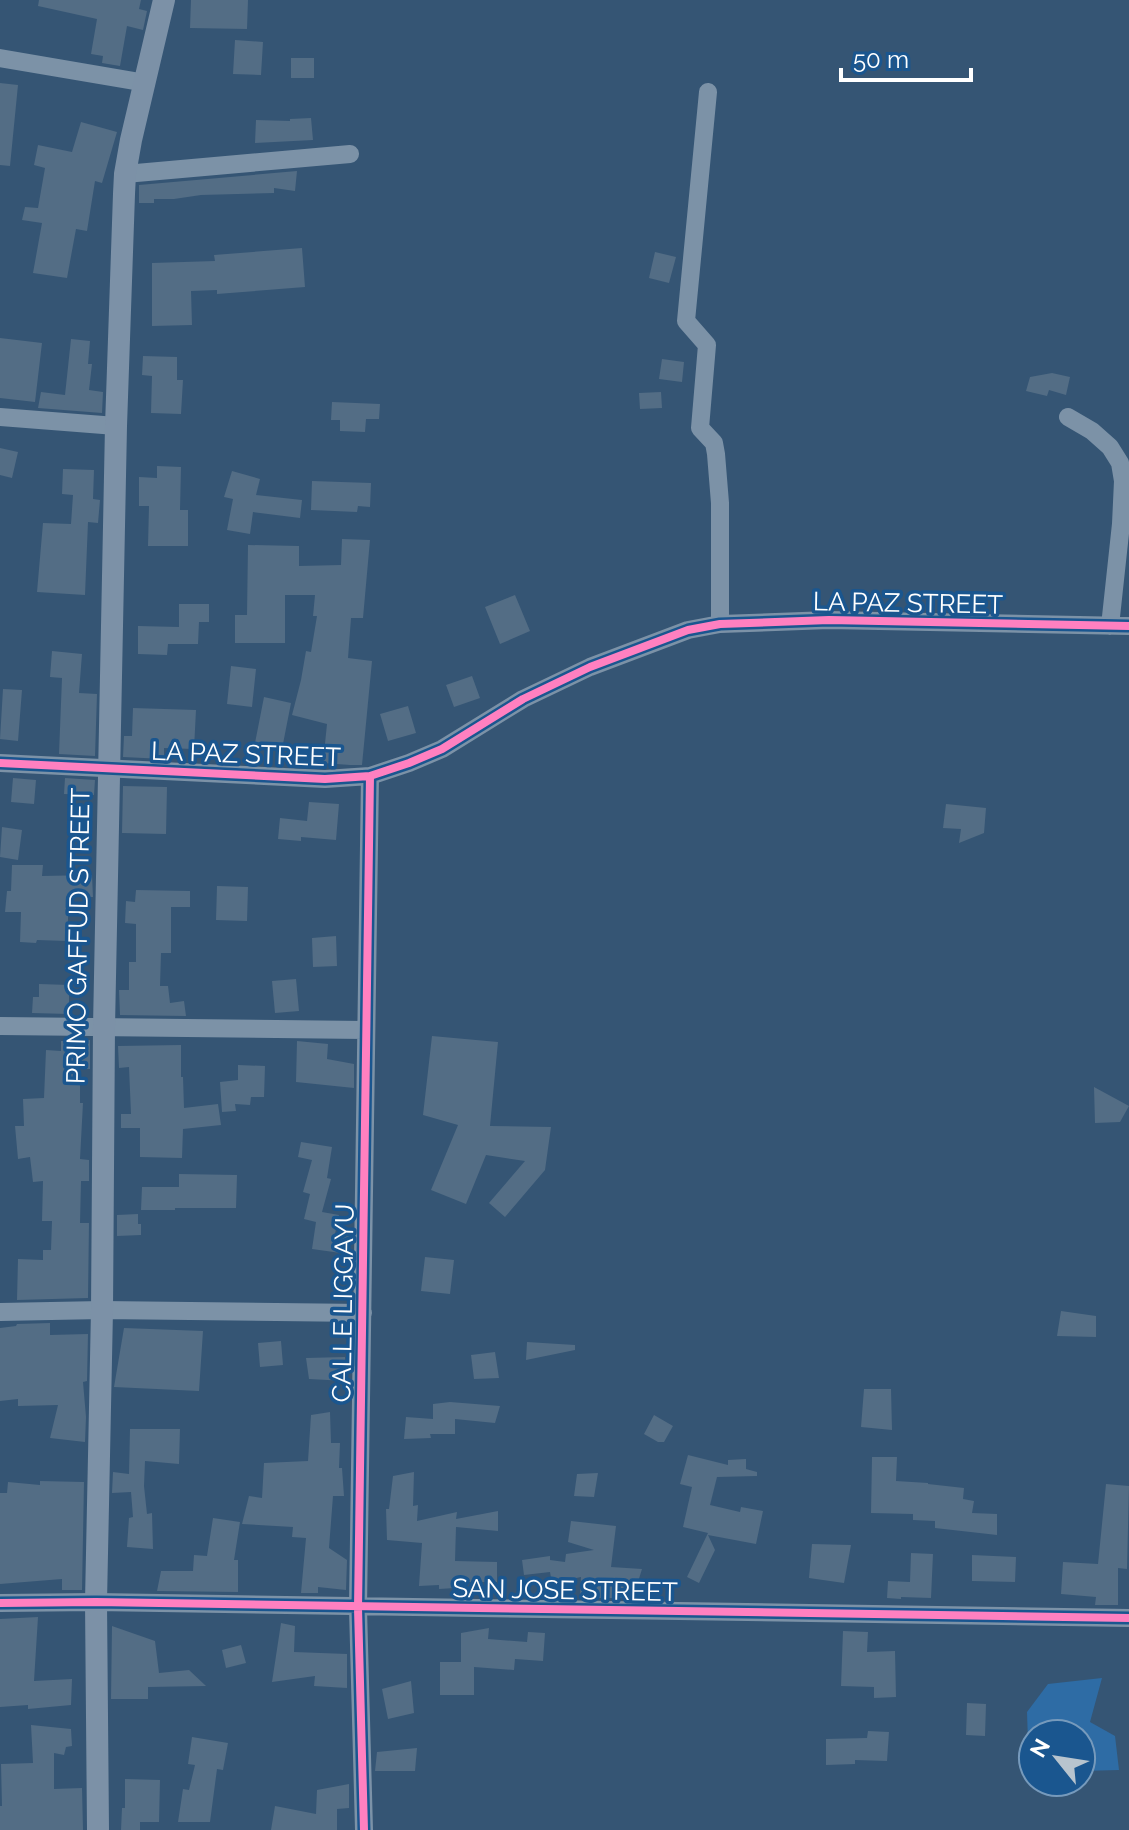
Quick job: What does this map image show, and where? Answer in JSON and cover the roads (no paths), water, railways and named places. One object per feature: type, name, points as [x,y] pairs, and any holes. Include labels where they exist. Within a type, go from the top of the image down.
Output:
[{"type":"main road","name":"PRIMO GAFFUD STREET","points":[[98,1830],[96,1602],[108,768],[125,174],[164,0]]},
{"type":"street","points":[[0,58],[146,83]]},
{"type":"street","points":[[708,92],[686,321],[707,345],[700,428],[714,443],[716,454],[720,503],[720,624]]},
{"type":"street","points":[[125,174],[350,154]]},
{"type":"street","points":[[0,417],[116,426]]},
{"type":"street","points":[[1068,417],[1092,431],[1110,447],[1120,463],[1123,481],[1120,626]]},
{"type":"street","name":"LA PAZ STREET","points":[[0,763],[325,779],[370,776],[442,749],[523,699],[590,667],[688,630],[720,624],[829,620],[1120,626]]},
{"type":"street","name":"CALLE LIGGAYU","points":[[364,1830],[358,1608],[370,776]]},
{"type":"street","points":[[0,1026],[365,1030]]},
{"type":"street","points":[[0,1312],[363,1313]]},
{"type":"street","name":"SAN JOSE STREET","points":[[0,1603],[1129,1618]]}]
